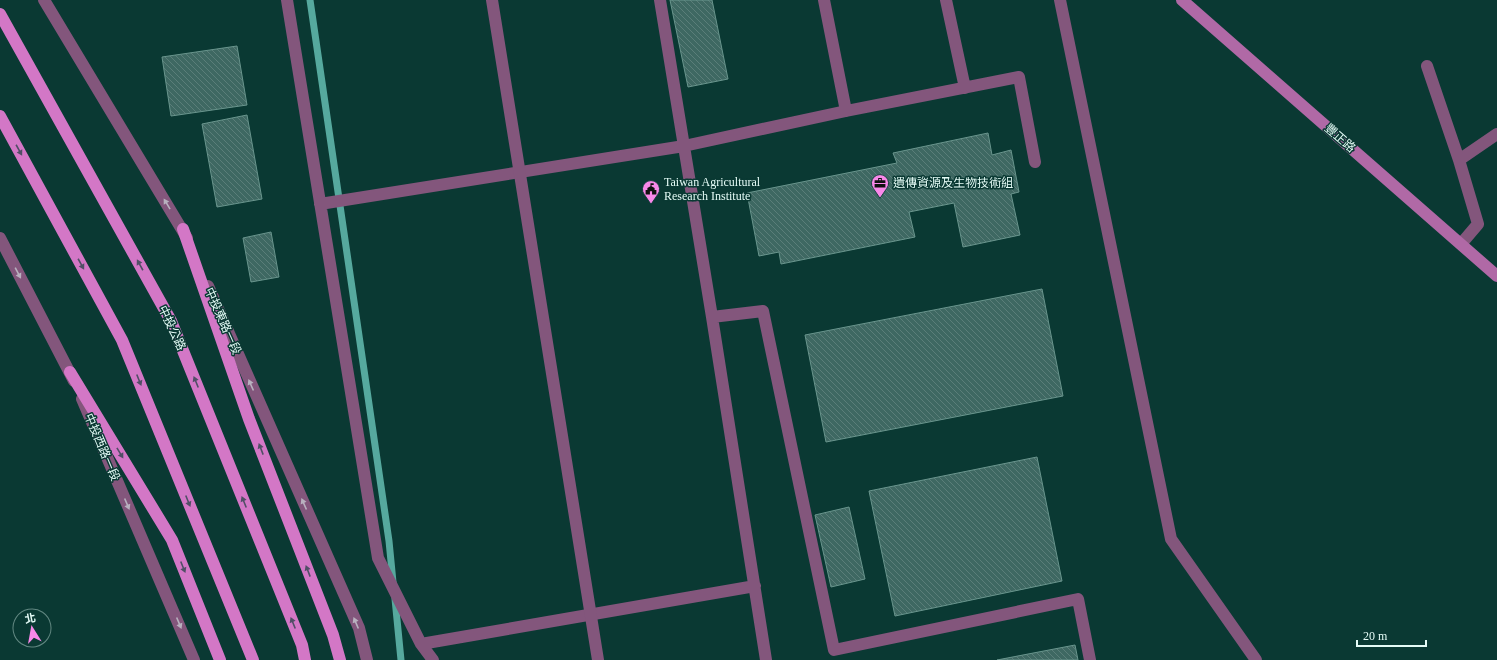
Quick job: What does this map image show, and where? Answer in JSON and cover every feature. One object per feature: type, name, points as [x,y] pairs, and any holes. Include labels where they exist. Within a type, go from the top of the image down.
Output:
[{"type":"main road","name":"中投公路","points":[[0,14],[171,321],[302,645],[305,660]]},
{"type":"main road","points":[[0,116],[122,340],[253,660]]},
{"type":"main road","points":[[183,229],[249,419],[333,636],[340,660]]},
{"type":"main road","points":[[70,372],[172,540],[220,660]]},
{"type":"street","name":"中投東路一段","points":[[44,0],[183,229],[359,628],[367,660]]},
{"type":"street","points":[[287,0],[378,558],[421,644],[433,660]]},
{"type":"street","points":[[492,0],[592,615],[598,660]]},
{"type":"street","points":[[660,0],[766,660]]},
{"type":"street","points":[[824,0],[846,111]]},
{"type":"street","points":[[946,0],[965,88]]},
{"type":"street","points":[[1060,0],[1171,539],[1256,660]]},
{"type":"street","name":"豐正路","points":[[1182,0],[1497,276]]},
{"type":"street","points":[[1427,66],[1459,160],[1478,224],[1461,244]]},
{"type":"street","points":[[320,204],[684,146],[846,111],[1018,77],[1035,162]]},
{"type":"street","points":[[1459,160],[1497,134]]},
{"type":"street","name":"中投西路一段","points":[[0,238],[70,372],[194,660]]},
{"type":"street","points":[[712,317],[763,311],[834,650],[1078,599],[1090,660]]},
{"type":"street","points":[[421,644],[754,586]]},
{"type":"building","points":[[670,0],[712,0],[728,79],[688,87]]},
{"type":"building","points":[[237,46],[247,105],[171,116],[162,57]]},
{"type":"building","points":[[247,115],[262,199],[217,207],[202,124]]},
{"type":"building","name":"遺傳資源及生物技術組","points":[[988,133],[992,155],[1011,150],[1019,192],[1011,194],[1020,235],[963,247],[954,203],[909,212],[915,237],[781,264],[779,252],[759,256],[747,193],[897,163],[893,153]]},
{"type":"building","points":[[271,232],[279,277],[251,282],[243,238]]},
{"type":"building","points":[[1042,289],[1063,396],[826,442],[805,335]]},
{"type":"building","points":[[1037,457],[1062,581],[895,616],[869,491]]},
{"type":"building","points":[[849,507],[865,579],[831,587],[815,515]]},
{"type":"building","points":[[1075,645],[1078,660],[997,660]]},
{"type":"waterway","points":[[310,0],[389,541],[393,582]]},
{"type":"waterway","points":[[395,599],[401,660]]},
{"type":"place","name":"遺傳資源及生物技術組","points":[[880,198]]},
{"type":"place","name":"Taiwan Agricultural Research Institute","points":[[651,204]]}]
